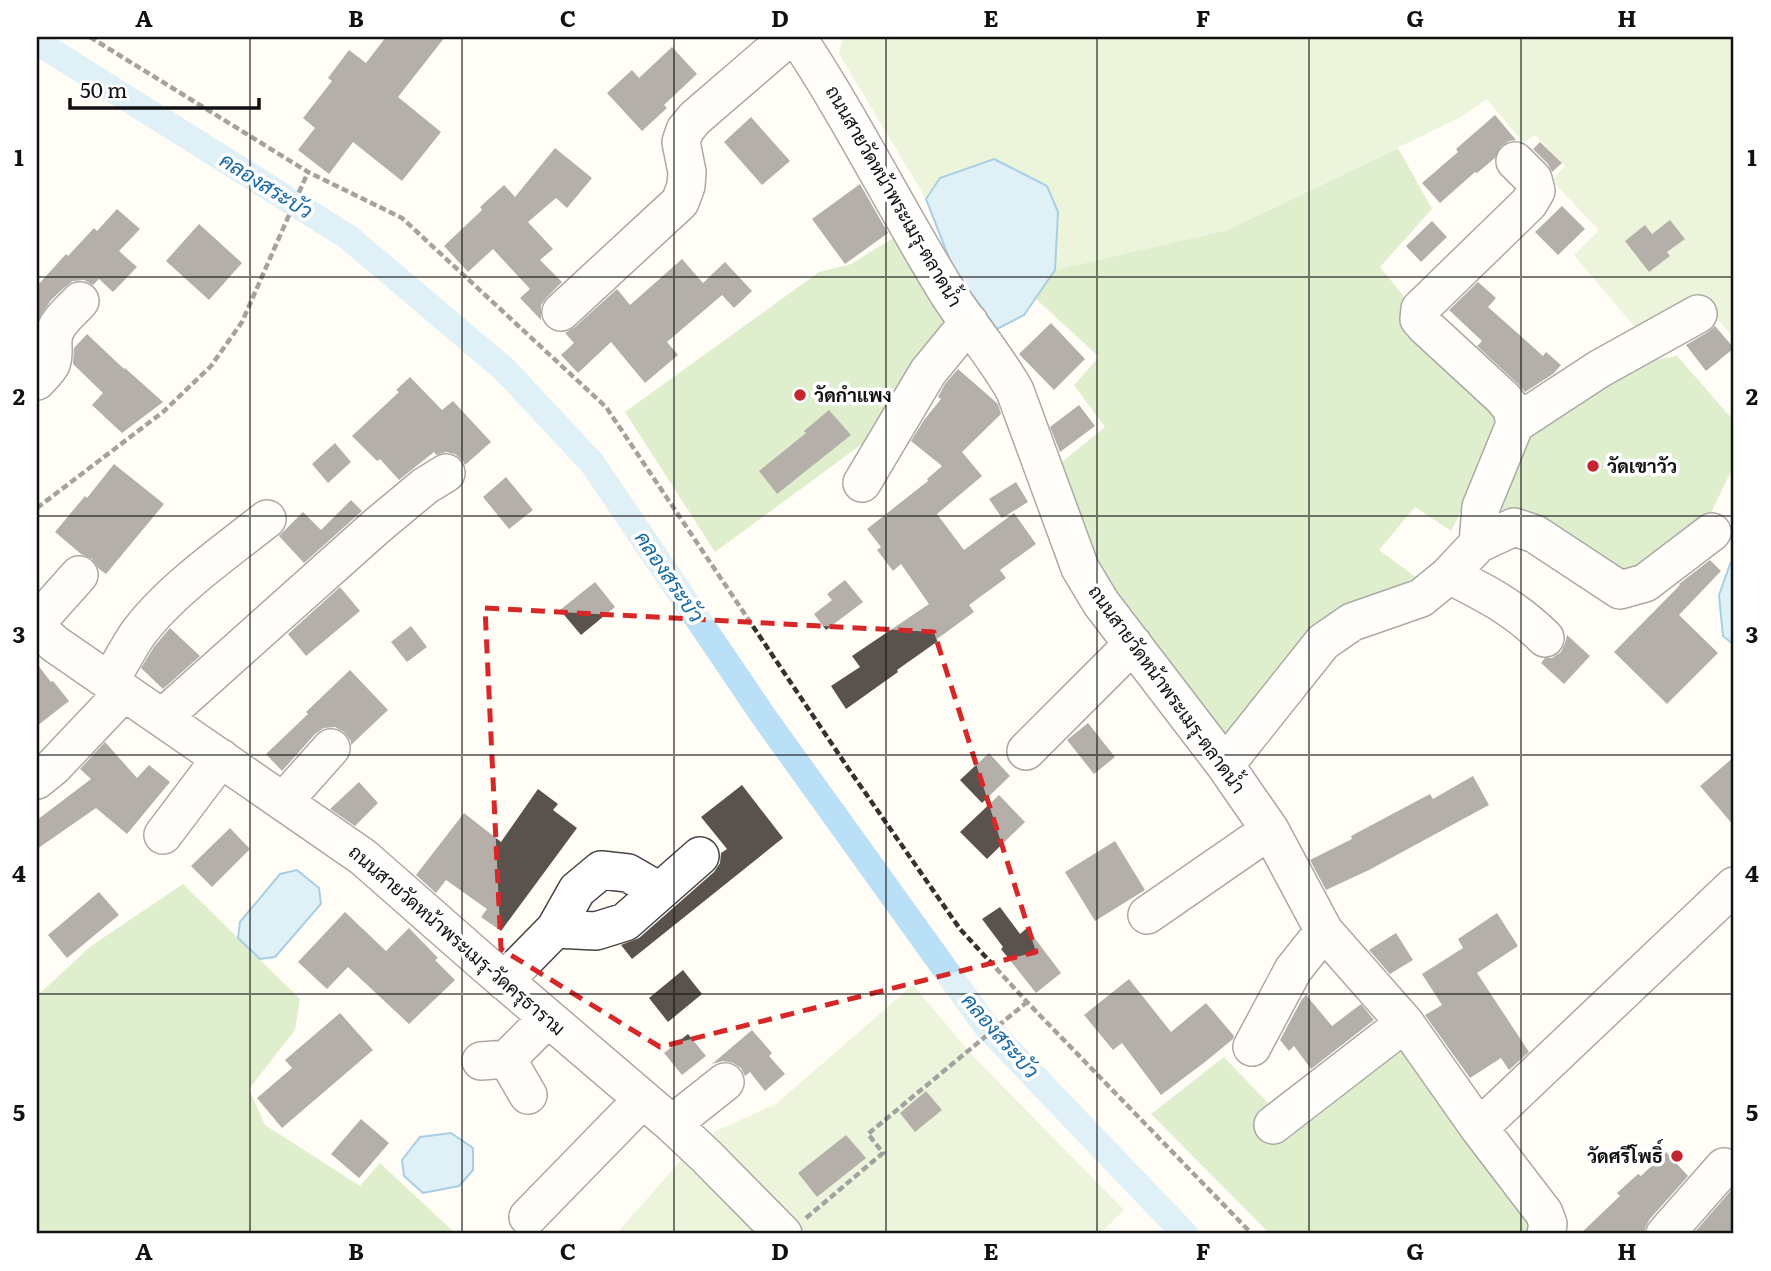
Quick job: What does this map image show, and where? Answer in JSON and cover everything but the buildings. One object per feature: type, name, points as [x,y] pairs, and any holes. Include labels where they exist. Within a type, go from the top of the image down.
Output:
[{"type":"street","points":[[561,312],[680,202],[686,186],[687,172],[681,142],[685,130],[695,118],[789,37]]},
{"type":"street","name":"ถนนสายวัดหน้าพระเมรุ-ตลาดน้ำ","points":[[797,37],[825,78],[947,291],[1001,366],[1015,391],[1080,568],[1101,603],[1225,765],[1270,830],[1324,931],[1405,1023],[1479,1128],[1544,1213],[1548,1224],[1546,1234]]},
{"type":"street","points":[[1478,544],[1481,508],[1515,424],[1512,409],[1419,319],[1420,309],[1529,203],[1536,191],[1533,179],[1515,161]]},
{"type":"street","points":[[37,381],[52,362],[54,332],[80,301]]},
{"type":"street","points":[[1515,424],[1600,369],[1698,314]]},
{"type":"street","points":[[862,483],[928,372],[969,322]]},
{"type":"street","points":[[162,718],[378,525],[446,472]]},
{"type":"street","points":[[37,780],[53,767],[117,687],[138,634],[160,609],[194,577],[267,519]]},
{"type":"street","points":[[1225,765],[1323,642],[1352,622],[1421,598],[1450,575],[1478,544],[1514,527],[1525,530],[1620,590],[1645,583],[1712,532]]},
{"type":"street","points":[[41,638],[79,575]]},
{"type":"street","points":[[1450,575],[1494,598],[1525,619],[1545,638]]},
{"type":"street","name":"ถนนสายวัดหน้าพระเมรุ-วัดครุธาราม","points":[[41,638],[117,687],[363,857],[672,1124],[790,1230]]},
{"type":"street","points":[[1026,751],[1133,644]]},
{"type":"street","points":[[283,802],[331,748]]},
{"type":"street","points":[[163,835],[221,758]]},
{"type":"street","points":[[1147,915],[1270,830]]},
{"type":"street","points":[[555,929],[596,931],[625,922],[700,856]]},
{"type":"street","points":[[504,981],[555,929],[577,890],[601,870],[628,873],[659,891]]},
{"type":"street","points":[[1479,1128],[1734,886]]},
{"type":"street","points":[[1252,1047],[1293,970],[1324,931]]},
{"type":"street","points":[[528,1095],[494,1060],[548,1018]]},
{"type":"street","points":[[1273,1125],[1405,1023]]},
{"type":"street","points":[[672,1124],[725,1082]]},
{"type":"street","points":[[528,1217],[643,1099]]},
{"type":"street","points":[[1665,1234],[1724,1167]]},
{"type":"path","points":[[90,37],[308,172],[402,218],[606,407],[848,768],[960,929],[1252,1234]]},
{"type":"path","points":[[37,508],[163,412],[211,366],[242,321],[308,172]]},
{"type":"path","points":[[790,1230],[883,1153],[868,1134],[1027,1002]]},
{"type":"highlighted area","points":[[485,608],[934,632],[1036,952],[660,1047],[501,949]]},
{"type":"green space","points":[[843,37],[1734,37],[1734,329],[1730,333],[1709,309],[1638,331],[1574,255],[1599,230],[1552,181],[1565,166],[1535,135],[1523,143],[1487,99],[1459,118],[1227,230],[1055,270],[1058,212],[940,177],[926,199],[839,54]]},
{"type":"green space","points":[[1398,148],[1432,209],[1380,267],[1495,408],[1503,427],[1451,531],[1415,507],[1379,550],[1417,578],[1224,748],[1108,598],[1057,466],[1105,427],[1074,385],[1099,357],[1035,298],[1055,270],[1227,230]]},
{"type":"green space","points":[[901,233],[952,322],[881,430],[715,552],[625,412],[819,272],[851,264]]},
{"type":"green space","points":[[1677,356],[1734,421],[1734,465],[1710,515],[1626,581],[1594,575],[1494,504],[1529,431],[1620,366]]},
{"type":"green space","points":[[183,884],[300,999],[295,1030],[249,1089],[265,1125],[360,1186],[380,1163],[456,1234],[37,1234],[37,996],[91,946]]},
{"type":"green space","points":[[913,985],[973,1056],[1124,1210],[1100,1234],[799,1234],[711,1136],[716,1131],[776,1104]]},
{"type":"green space","points":[[1396,1039],[1531,1218],[1532,1234],[1270,1234],[1151,1114],[1224,1057],[1286,1122]]},
{"type":"green space","points":[[683,1158],[756,1234],[616,1234]]},
{"type":"water","points":[[994,159],[1047,186],[1058,212],[1055,270],[1024,315],[997,329],[953,268],[926,199],[940,178]]},
{"type":"water","points":[[1734,561],[1734,645],[1723,636],[1719,595],[1730,564]]},
{"type":"water","points":[[297,870],[319,888],[321,904],[275,957],[260,959],[238,938],[240,922],[280,874]]},
{"type":"water","points":[[451,1133],[473,1148],[473,1170],[459,1186],[423,1193],[404,1176],[402,1160],[420,1137]]},
{"type":"waterway","name":"คลองสระบัว","points":[[37,42],[348,237],[504,369],[592,463],[764,717],[986,1026],[1185,1234]]},
{"type":"place","name":"วัดกำแพง","points":[[800,395]]},
{"type":"place","name":"วัดเขาวัว","points":[[1593,466]]},
{"type":"place","name":"วัดศรีโพธิ์","points":[[1677,1156]]}]
